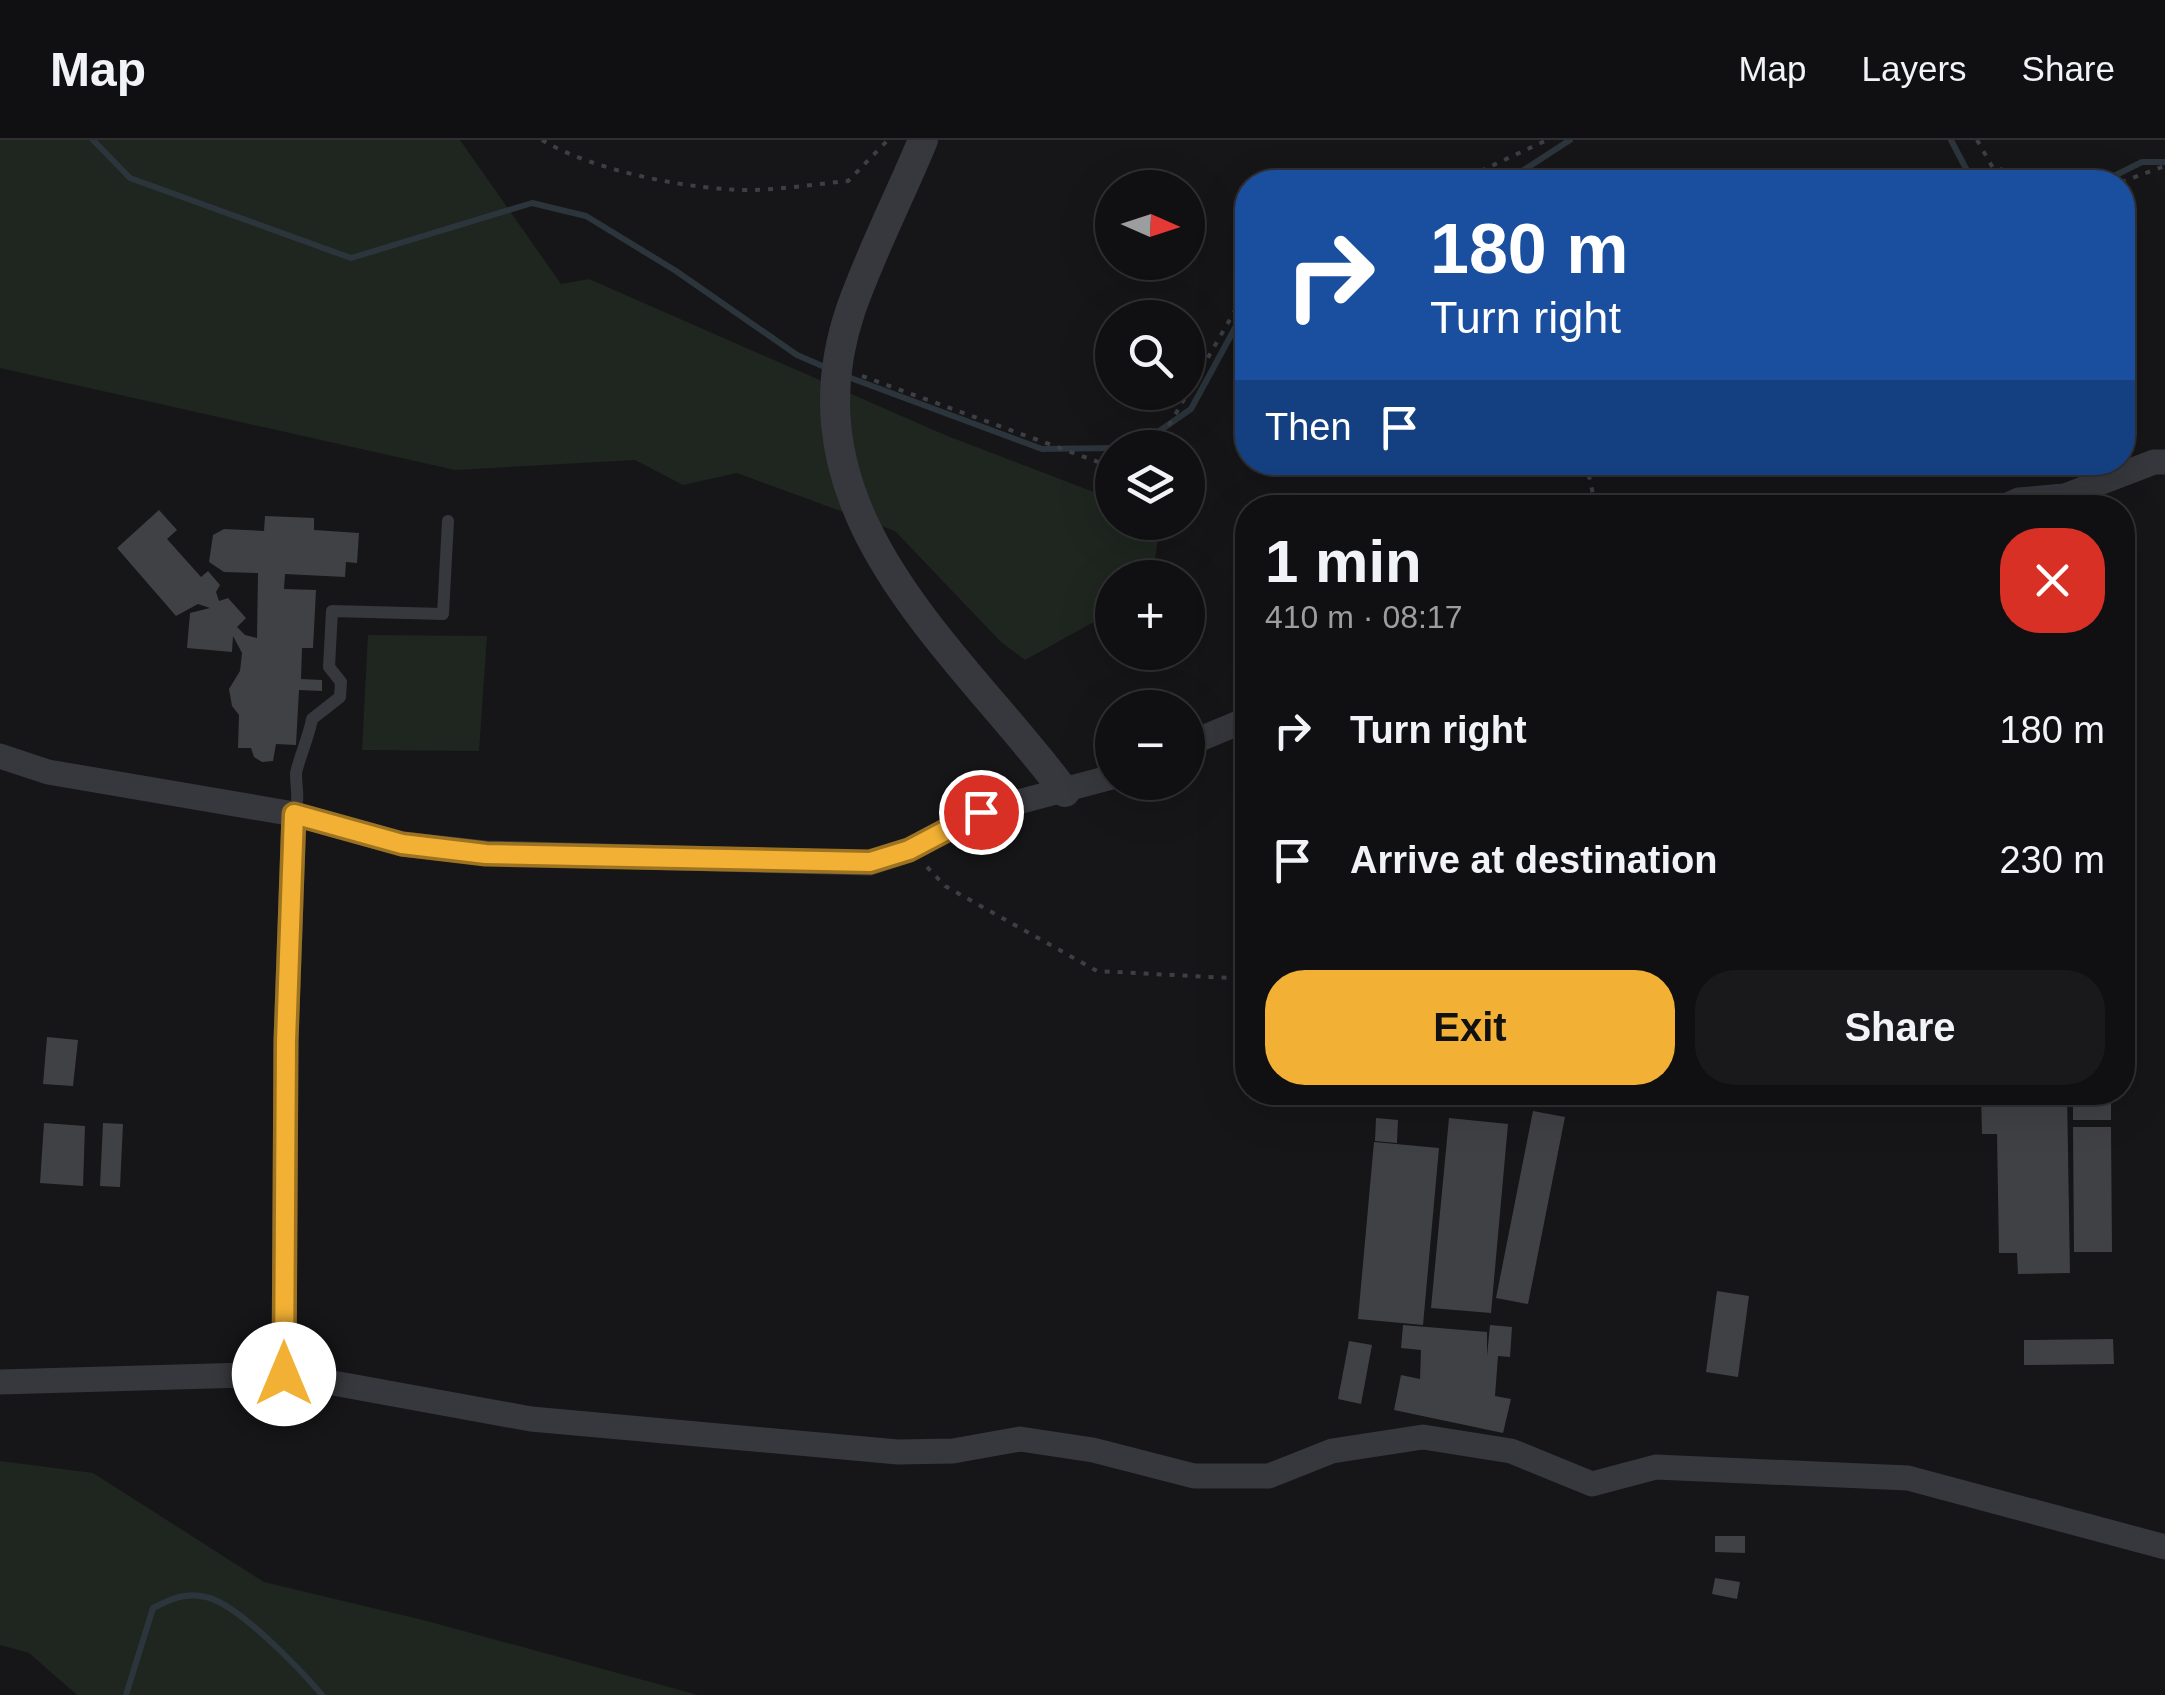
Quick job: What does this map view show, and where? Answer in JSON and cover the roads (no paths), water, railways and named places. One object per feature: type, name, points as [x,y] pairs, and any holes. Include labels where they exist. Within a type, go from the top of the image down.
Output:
[{"type":"street","points":[[923,140],[850,312],[835,396],[845,473],[861,524],[886,571],[1066,792]]},
{"type":"street","points":[[2135,469],[2165,462]]},
{"type":"street","points":[[2069,495],[2120,475]]},
{"type":"street","points":[[1205,737],[1235,724]]},
{"type":"street","points":[[0,756],[48,772],[294,814],[402,844],[486,854],[870,862],[909,850],[981,812],[1095,783]]},
{"type":"street","points":[[284,1374],[286,1041],[294,814]]},
{"type":"street","points":[[0,1382],[284,1374],[531,1420],[898,1452],[953,1451],[1020,1439],[1093,1450],[1194,1476],[1269,1476],[1332,1450],[1423,1437],[1511,1451],[1592,1484],[1656,1468],[1908,1478],[2008,1508],[2165,1547]]},
{"type":"lane","points":[[294,814],[301,794],[295,772],[307,746],[312,719],[340,697],[341,682],[330,667],[332,611],[443,614],[448,520]]},
{"type":"waterway","points":[[93,140],[130,178],[351,258],[532,203],[586,216],[676,271],[797,355],[827,368]]},
{"type":"waterway","points":[[1524,170],[1570,140]]},
{"type":"waterway","points":[[1951,140],[1967,170]]},
{"type":"waterway","points":[[2126,170],[2142,162],[2165,162]]},
{"type":"waterway","points":[[1161,430],[1191,409],[1235,328]]},
{"type":"waterway","points":[[848,377],[1042,449],[1095,448]]},
{"type":"waterway","points":[[126,1695],[153,1608],[191,1595],[219,1602],[251,1624],[322,1695]]}]
